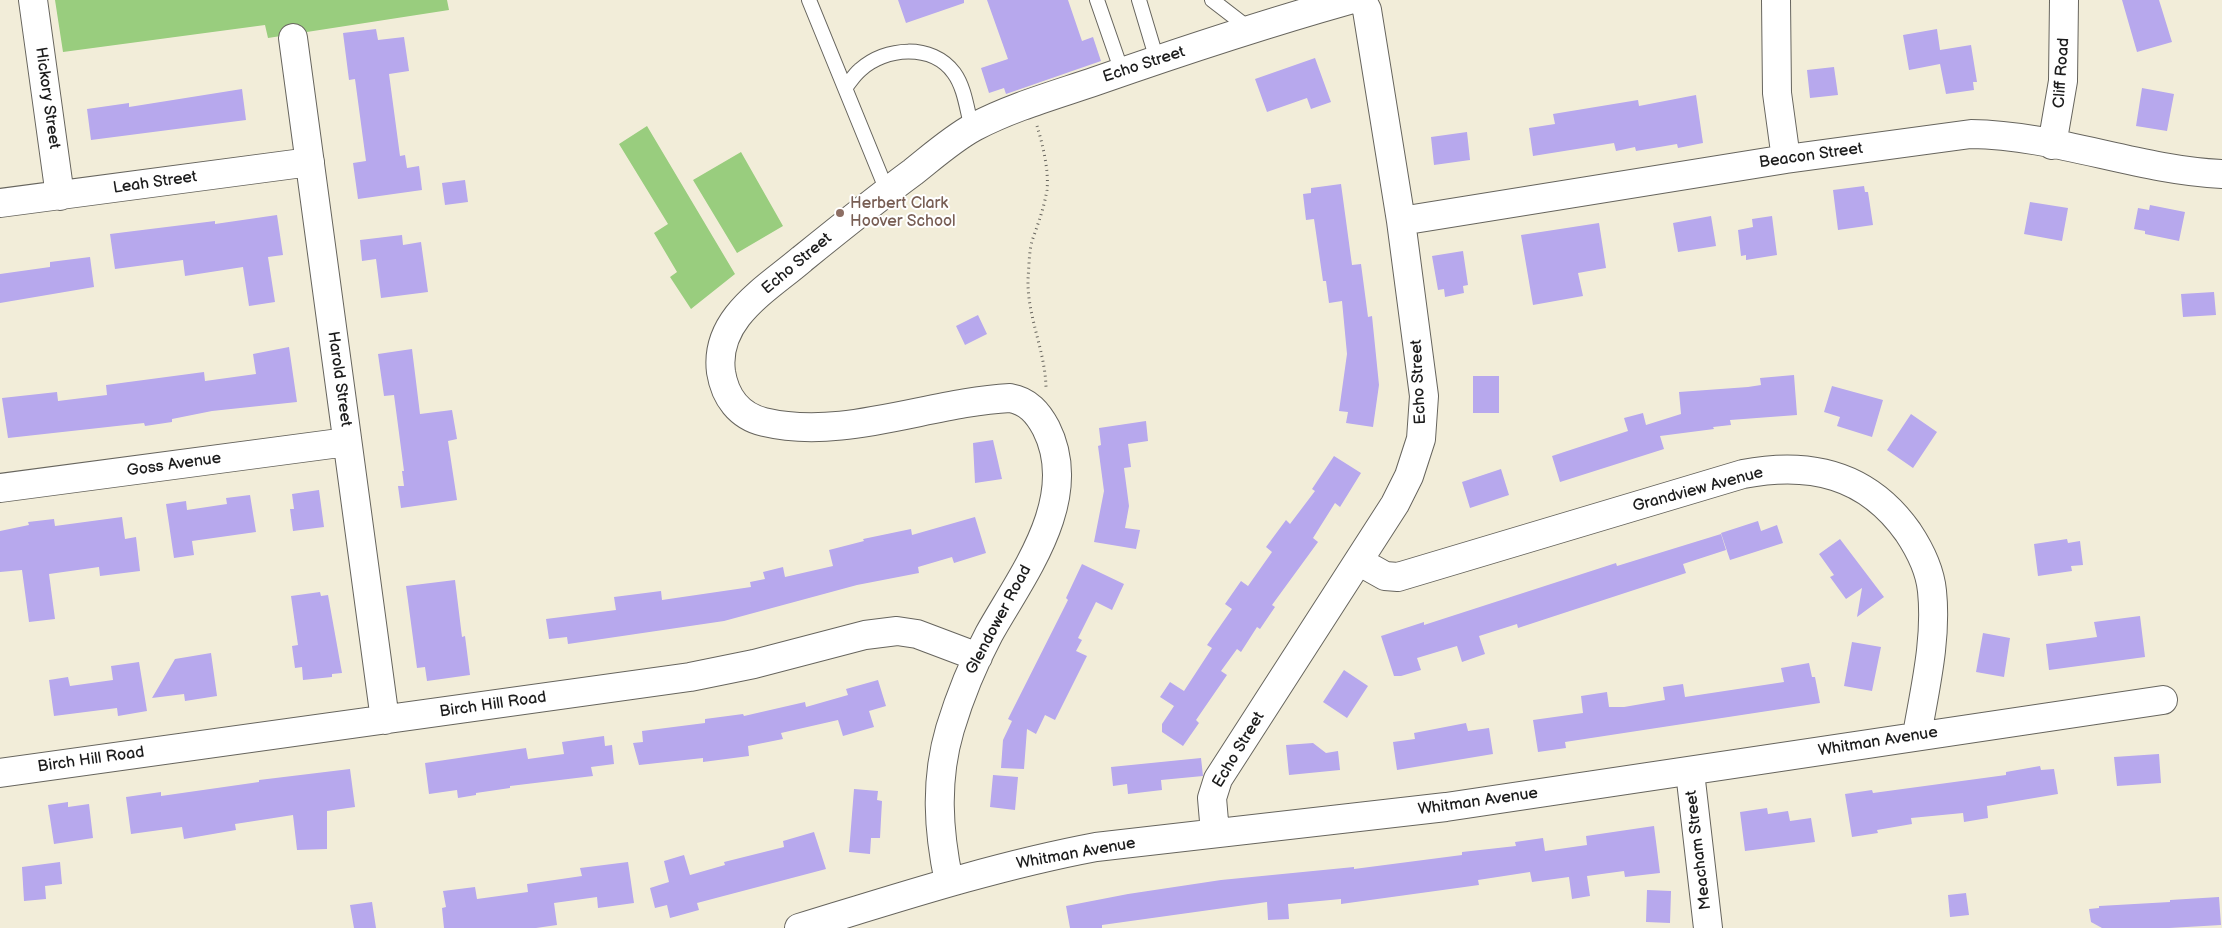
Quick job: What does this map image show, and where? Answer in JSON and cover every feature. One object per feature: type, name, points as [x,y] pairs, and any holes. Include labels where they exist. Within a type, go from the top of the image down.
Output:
[{"type":"street","name":"Hickory Street","points":[[33,0],[60,196]]},
{"type":"street","points":[[1776,0],[1777,93],[1786,160]]},
{"type":"street","name":"Cliff Road","points":[[2052,145],[2063,81],[2064,0]]},
{"type":"street","name":"Echo Street","points":[[1043,423],[1030,406],[1010,398],[820,426],[765,422],[744,415],[736,406],[725,387],[720,364],[723,342],[739,312],[887,191],[972,128],[1029,104],[1157,60],[1252,30],[1358,3],[1401,221],[1423,386],[1423,430],[1409,476],[1360,562],[1218,780],[1212,798],[1214,833]]},
{"type":"street","name":"Harold Street","points":[[293,38],[385,720]]},
{"type":"street","name":"Beacon Street","points":[[1401,221],[1786,160],[1971,134],[1999,135],[2139,162],[2203,173],[2222,174]]},
{"type":"street","name":"Leah Street","points":[[0,203],[310,162]]},
{"type":"street","name":"Glendower Road","points":[[949,882],[940,828],[941,770],[955,713],[978,657],[1027,570],[1054,502],[1057,476],[1052,446],[1043,423]]},
{"type":"street","name":"Goss Avenue","points":[[0,488],[347,442]]},
{"type":"street","name":"Grandview Avenue","points":[[1360,562],[1385,576],[1398,578],[1743,474],[1785,468],[1820,472],[1864,490],[1896,514],[1915,542],[1927,567],[1932,589],[1934,617],[1917,735]]},
{"type":"street","name":"Birch Hill Road","points":[[0,773],[690,677],[754,664],[865,635],[889,632],[917,634],[978,657]]},
{"type":"street","name":"Whitman Avenue","points":[[798,928],[949,882],[1060,854],[1214,833],[1404,813],[1690,772],[1917,735],[2163,700]]},
{"type":"street","name":"Meacham Street","points":[[1690,772],[1708,928]]},
{"type":"lane","points":[[809,0],[887,191]]},
{"type":"lane","points":[[1097,0],[1122,72]]},
{"type":"lane","points":[[1139,0],[1157,60]]},
{"type":"lane","points":[[1212,0],[1252,30]]},
{"type":"lane","points":[[845,88],[860,70],[886,55],[903,51],[927,54],[946,64],[954,73],[964,96],[972,128]]},
{"type":"path","points":[[1029,104],[1038,129],[1047,187],[1038,229],[1032,242],[1028,280],[1030,313],[1045,367],[1047,406],[1043,423]]},
{"type":"green space","points":[[55,0],[447,0],[449,10],[268,38],[265,25],[63,52]]},
{"type":"green space","points":[[647,126],[735,274],[691,309],[670,277],[677,272],[654,233],[668,224],[619,144]]},
{"type":"green space","points":[[741,152],[783,226],[737,253],[693,180]]},
{"type":"building","points":[[898,0],[964,0],[964,3],[906,23]]},
{"type":"building","points":[[987,0],[1068,0],[1082,41],[1093,37],[1101,61],[1006,94],[1004,88],[989,93],[981,68],[1008,59]]},
{"type":"building","points":[[2122,0],[2159,0],[2172,42],[2137,52]]},
{"type":"building","points":[[376,29],[378,40],[404,37],[409,71],[389,74],[400,156],[405,155],[407,168],[419,166],[422,190],[358,199],[353,163],[366,161],[355,79],[349,80],[343,33]]},
{"type":"building","points":[[1937,29],[1940,50],[1971,45],[1977,82],[1973,82],[1974,90],[1946,94],[1940,64],[1909,70],[1903,35]]},
{"type":"building","points":[[1315,58],[1331,102],[1311,109],[1307,98],[1267,112],[1255,79]]},
{"type":"building","points":[[1834,67],[1838,95],[1810,98],[1807,70]]},
{"type":"building","points":[[2142,88],[2174,94],[2167,131],[2136,126]]},
{"type":"building","points":[[242,89],[246,120],[91,140],[87,109],[129,103],[129,107]]},
{"type":"building","points":[[1696,95],[1703,143],[1678,148],[1677,144],[1636,151],[1635,147],[1616,151],[1614,143],[1533,156],[1529,128],[1555,124],[1553,114],[1638,100],[1639,106]]},
{"type":"building","points":[[1467,132],[1470,160],[1434,165],[1431,137]]},
{"type":"building","points":[[465,180],[468,202],[445,205],[442,183]]},
{"type":"building","points":[[1341,184],[1352,265],[1361,264],[1368,317],[1372,316],[1379,385],[1373,427],[1346,423],[1348,412],[1339,411],[1347,354],[1342,301],[1329,303],[1326,281],[1323,281],[1314,219],[1306,220],[1303,194],[1311,193],[1311,188]]},
{"type":"building","points":[[1864,186],[1865,192],[1868,192],[1873,225],[1838,230],[1833,190]]},
{"type":"building","points":[[2030,202],[2068,208],[2062,241],[2024,234]]},
{"type":"building","points":[[2150,205],[2185,212],[2179,241],[2145,234],[2145,231],[2134,229],[2138,208],[2149,210]]},
{"type":"building","points":[[277,215],[283,255],[268,257],[275,302],[249,306],[243,267],[185,276],[183,260],[115,269],[110,234],[215,221],[215,224]]},
{"type":"building","points":[[1711,216],[1716,246],[1678,252],[1673,223]]},
{"type":"building","points":[[1772,216],[1777,255],[1746,260],[1746,255],[1741,256],[1738,230],[1753,227],[1752,219]]},
{"type":"building","points":[[1599,223],[1606,268],[1578,273],[1583,296],[1533,305],[1521,235]]},
{"type":"building","points":[[402,235],[403,245],[421,242],[428,292],[381,298],[376,259],[362,261],[360,240]]},
{"type":"building","points":[[1463,251],[1468,285],[1463,286],[1464,293],[1445,297],[1444,289],[1438,290],[1432,256]]},
{"type":"building","points":[[90,257],[94,287],[0,303],[0,274],[50,267],[50,262]]},
{"type":"building","points":[[2214,292],[2216,315],[2183,317],[2181,294]]},
{"type":"building","points":[[978,315],[987,334],[965,345],[956,326]]},
{"type":"building","points":[[289,347],[297,402],[212,411],[172,419],[172,422],[145,426],[144,423],[8,438],[2,398],[57,392],[58,401],[107,395],[106,385],[204,372],[205,381],[256,374],[253,354]]},
{"type":"building","points":[[412,349],[420,414],[452,410],[457,439],[448,441],[457,500],[401,508],[398,486],[404,486],[402,471],[404,471],[394,395],[384,396],[378,354]]},
{"type":"building","points":[[1794,375],[1797,415],[1730,420],[1731,425],[1713,427],[1714,429],[1660,436],[1664,449],[1560,482],[1552,456],[1628,431],[1624,418],[1643,413],[1646,425],[1681,414],[1679,392],[1748,387],[1761,385],[1760,378]]},
{"type":"building","points":[[1473,376],[1499,376],[1499,413],[1473,413]]},
{"type":"building","points":[[1832,386],[1883,400],[1872,437],[1837,426],[1840,417],[1824,412]]},
{"type":"building","points":[[1911,414],[1937,432],[1913,468],[1887,450]]},
{"type":"building","points":[[1146,421],[1148,441],[1128,444],[1131,467],[1124,468],[1129,506],[1125,528],[1140,530],[1136,549],[1094,542],[1104,491],[1098,446],[1101,445],[1099,428]]},
{"type":"building","points":[[993,440],[1002,479],[975,483],[973,443]]},
{"type":"building","points":[[1334,456],[1361,473],[1340,507],[1335,503],[1313,538],[1318,542],[1272,605],[1275,607],[1260,629],[1257,627],[1241,652],[1237,649],[1221,671],[1227,675],[1196,720],[1199,723],[1183,746],[1162,732],[1162,724],[1174,706],[1160,697],[1170,682],[1184,691],[1212,648],[1207,645],[1232,609],[1225,604],[1241,581],[1248,586],[1272,552],[1266,547],[1286,520],[1290,524],[1315,491],[1312,489]]},
{"type":"building","points":[[1501,469],[1509,495],[1470,508],[1462,482]]},
{"type":"building","points":[[319,490],[324,527],[293,531],[290,509],[294,509],[292,494]]},
{"type":"building","points":[[250,495],[256,532],[192,541],[194,555],[174,558],[166,504],[186,501],[187,510],[227,504],[226,498]]},
{"type":"building","points":[[122,517],[125,539],[136,537],[140,571],[100,576],[99,567],[49,574],[55,619],[29,622],[22,570],[0,572],[0,531],[29,525],[28,522],[54,519],[55,526]]},
{"type":"building","points":[[975,517],[986,553],[954,563],[952,557],[918,567],[919,573],[857,585],[724,621],[568,644],[567,637],[549,639],[546,619],[616,610],[614,597],[661,591],[662,600],[751,587],[750,582],[765,579],[763,572],[783,567],[785,577],[833,566],[829,550],[864,541],[863,539],[911,529],[912,535]]},
{"type":"building","points":[[1758,521],[1761,531],[1777,525],[1783,543],[1730,560],[1721,533]]},
{"type":"building","points":[[1721,534],[1726,550],[1683,564],[1686,573],[1518,628],[1517,624],[1479,636],[1485,654],[1462,662],[1457,646],[1417,658],[1421,670],[1401,676],[1394,676],[1381,636],[1424,622],[1424,625],[1616,563],[1617,566]]},
{"type":"building","points":[[1840,539],[1884,597],[1857,617],[1862,588],[1846,599],[1830,577],[1834,575],[1819,554]]},
{"type":"building","points":[[2067,539],[2068,543],[2080,541],[2083,565],[2071,566],[2072,571],[2038,576],[2034,544]]},
{"type":"building","points":[[1082,564],[1124,584],[1112,610],[1096,602],[1078,638],[1082,640],[1076,651],[1087,656],[1055,720],[1045,715],[1036,734],[1027,729],[1024,769],[1001,768],[1003,740],[1012,721],[1008,719],[1068,600],[1066,598]]},
{"type":"building","points":[[455,580],[462,637],[465,636],[470,675],[427,681],[425,667],[417,668],[406,586]]},
{"type":"building","points":[[320,592],[321,596],[328,595],[342,673],[332,674],[332,677],[303,680],[302,667],[295,668],[292,646],[298,645],[291,596]]},
{"type":"building","points":[[2140,616],[2145,657],[2049,670],[2046,644],[2097,637],[2094,622]]},
{"type":"building","points":[[1983,633],[2010,638],[2004,677],[1976,672]]},
{"type":"building","points":[[1852,642],[1881,647],[1872,691],[1844,686]]},
{"type":"building","points":[[211,653],[217,696],[185,701],[184,694],[152,698],[175,659]]},
{"type":"building","points":[[139,662],[147,711],[118,716],[117,708],[54,716],[49,680],[68,677],[70,686],[113,680],[111,666]]},
{"type":"building","points":[[1809,663],[1812,677],[1815,677],[1820,703],[1565,742],[1566,748],[1538,752],[1533,720],[1583,713],[1581,696],[1607,692],[1609,707],[1624,707],[1665,700],[1663,687],[1683,684],[1685,697],[1784,682],[1781,668]]},
{"type":"building","points":[[1344,670],[1368,686],[1347,718],[1323,702]]},
{"type":"building","points":[[878,680],[886,706],[869,711],[874,727],[843,736],[838,720],[781,733],[783,739],[748,746],[749,756],[703,762],[703,758],[639,765],[633,743],[643,742],[642,731],[705,723],[705,719],[743,714],[744,716],[805,702],[806,707],[848,695],[846,689]]},
{"type":"building","points":[[1466,723],[1468,731],[1489,728],[1493,754],[1397,770],[1393,742],[1415,739],[1414,733]]},
{"type":"building","points":[[604,736],[605,746],[612,745],[614,764],[591,767],[593,776],[510,786],[510,788],[476,793],[476,795],[458,798],[457,790],[429,794],[425,763],[526,748],[528,759],[564,754],[562,742]]},
{"type":"building","points":[[1313,743],[1326,753],[1338,751],[1340,770],[1289,775],[1286,745]]},
{"type":"building","points":[[2159,754],[2161,783],[2117,786],[2114,757]]},
{"type":"building","points":[[1201,758],[1203,776],[1161,780],[1162,790],[1128,794],[1127,784],[1113,786],[1111,767]]},
{"type":"building","points":[[2040,766],[2041,770],[2054,769],[2058,794],[1987,806],[1988,818],[1964,822],[1963,813],[1911,818],[1912,824],[1877,830],[1878,833],[1852,837],[1845,794],[1872,790],[1873,793],[2006,775],[2006,772]]},
{"type":"building","points":[[350,769],[355,807],[327,811],[327,849],[297,850],[293,815],[235,824],[236,830],[184,839],[182,827],[131,834],[126,797],[161,792],[161,796],[259,782],[259,780]]},
{"type":"building","points":[[993,775],[1018,777],[1015,810],[990,807]]},
{"type":"building","points":[[854,789],[878,791],[877,800],[882,801],[880,838],[871,838],[870,854],[849,852]]},
{"type":"building","points":[[68,802],[68,807],[89,804],[93,838],[54,844],[48,805]]},
{"type":"building","points":[[1767,808],[1768,814],[1788,811],[1790,821],[1811,818],[1815,842],[1745,851],[1740,812]]},
{"type":"building","points":[[1654,826],[1660,873],[1625,877],[1624,871],[1587,876],[1590,896],[1572,899],[1569,877],[1532,882],[1530,872],[1478,880],[1479,885],[1341,904],[1341,899],[1288,904],[1289,919],[1268,920],[1267,902],[1102,925],[1102,928],[1070,928],[1066,906],[1128,894],[1221,880],[1354,867],[1354,869],[1462,855],[1462,852],[1516,846],[1515,842],[1543,838],[1545,851],[1587,845],[1586,836]]},
{"type":"building","points":[[814,832],[826,869],[697,903],[699,910],[670,918],[667,905],[655,908],[650,888],[669,882],[664,861],[684,855],[690,875],[725,865],[724,862],[784,847],[783,841]]},
{"type":"building","points":[[60,862],[62,884],[45,886],[46,899],[24,901],[22,867]]},
{"type":"building","points":[[628,862],[634,903],[598,908],[597,897],[554,903],[557,925],[536,928],[444,928],[442,908],[446,907],[443,891],[475,887],[477,899],[528,892],[527,884],[582,876],[580,868]]},
{"type":"building","points":[[1647,890],[1671,891],[1670,923],[1646,922]]},
{"type":"building","points":[[1966,893],[1969,915],[1950,917],[1948,895]]},
{"type":"building","points":[[2219,897],[2221,925],[2169,928],[2102,928],[2091,922],[2089,909],[2099,908],[2099,906]]},
{"type":"building","points":[[372,902],[376,928],[354,928],[350,905]]},
{"type":"place","name":"Herbert Clark Hoover School","points":[[840,213]]}]
